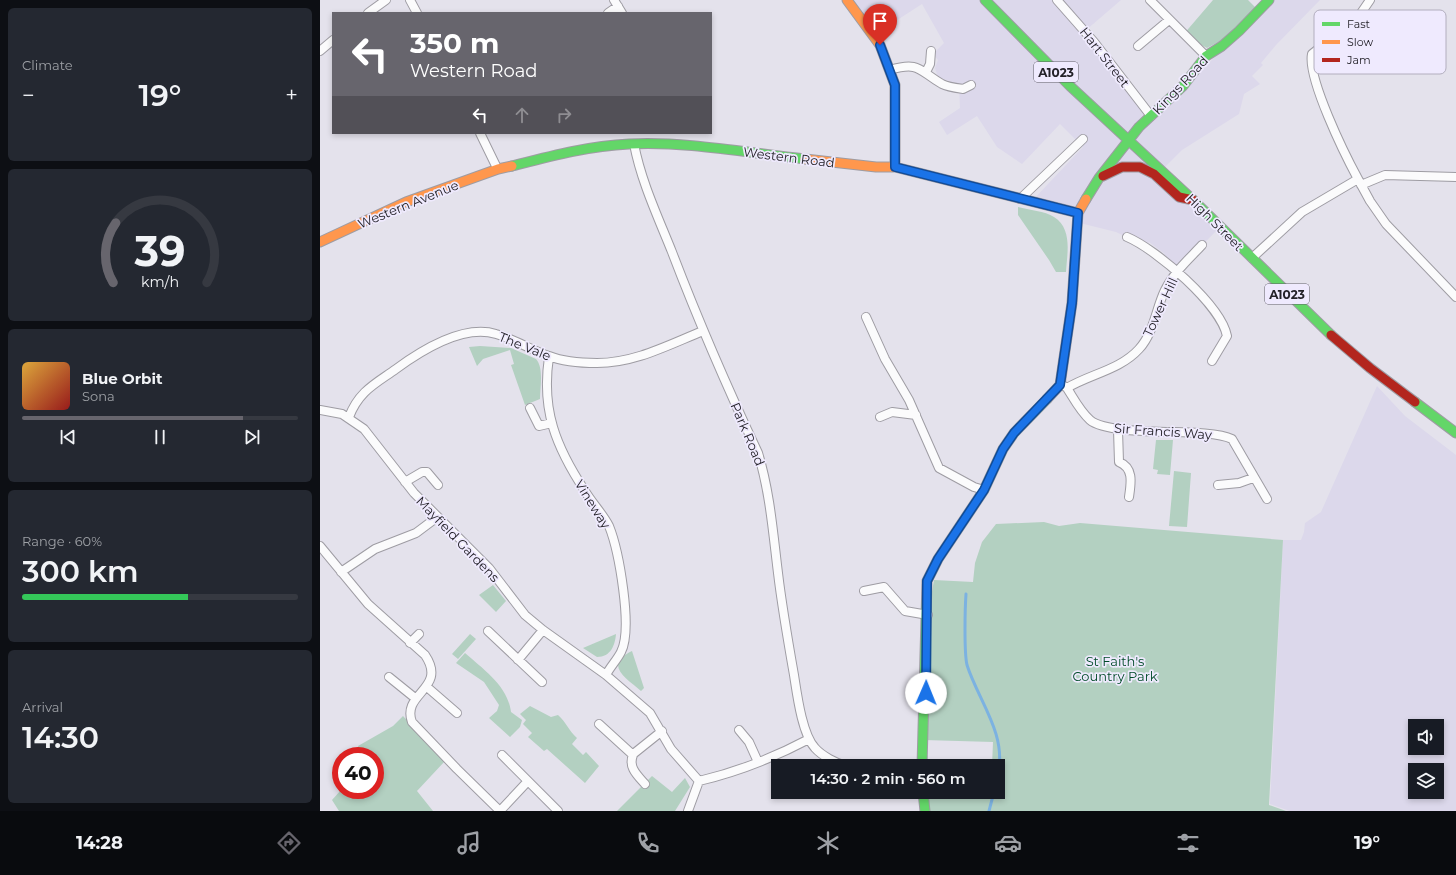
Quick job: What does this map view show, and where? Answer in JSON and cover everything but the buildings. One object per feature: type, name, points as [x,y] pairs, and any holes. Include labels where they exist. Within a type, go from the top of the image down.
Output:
[{"type":"street","points":[[369,12],[386,0]]},
{"type":"street","points":[[410,0],[416,12]]},
{"type":"street","points":[[847,0],[874,35],[895,85],[895,167]]},
{"type":"street","name":"High Street","points":[[985,0],[1070,86],[1193,200],[1330,334],[1370,368],[1456,433]]},
{"type":"street","name":"Hart Street","points":[[1057,0],[1094,42],[1151,116]]},
{"type":"street","points":[[1150,0],[1206,56]]},
{"type":"street","name":"Kings Road","points":[[1078,213],[1099,178],[1139,127],[1183,86],[1206,56],[1222,46],[1239,31],[1269,0]]},
{"type":"street","points":[[1363,10],[1370,0]]},
{"type":"street","points":[[609,12],[618,6]]},
{"type":"street","points":[[1138,46],[1169,20]]},
{"type":"street","points":[[320,51],[332,41]]},
{"type":"street","points":[[926,72],[930,64],[931,51]]},
{"type":"street","points":[[1314,52],[1311,59],[1312,68],[1322,98],[1370,201],[1386,224],[1456,297]]},
{"type":"street","points":[[890,70],[904,66],[911,66],[926,72],[943,84],[963,89],[971,85]]},
{"type":"street","points":[[480,134],[497,168]]},
{"type":"street","points":[[1020,199],[1084,139]]},
{"type":"street","name":"Western Road","points":[[497,168],[511,167],[576,150],[634,144],[668,144],[876,167],[895,167],[936,176],[1078,213]]},
{"type":"street","name":"Park Road","points":[[634,144],[637,162],[647,190],[703,331],[758,453],[764,471],[768,491],[781,602],[798,703],[809,739],[814,748],[832,759]]},
{"type":"street","points":[[1099,178],[1122,167],[1140,168],[1154,174],[1179,197],[1193,200]]},
{"type":"street","name":"Western Avenue","points":[[320,242],[406,202],[488,174],[497,168]]},
{"type":"street","points":[[1252,258],[1302,212],[1360,182],[1385,174],[1456,176]]},
{"type":"street","points":[[922,759],[928,615],[927,581],[930,573],[953,534],[984,490],[1003,449],[1014,433],[1064,386],[1072,303],[1078,213]]},
{"type":"street","name":"Tower Hill","points":[[1127,237],[1152,251],[1177,271]]},
{"type":"street","name":"Tower Hill","points":[[1064,386],[1116,366],[1140,348],[1147,337],[1166,290],[1177,271],[1202,245]]},
{"type":"street","points":[[1177,271],[1219,316],[1226,329],[1226,340],[1212,361]]},
{"type":"street","points":[[866,317],[885,359],[909,400],[938,468],[974,487],[984,490]]},
{"type":"street","name":"The Vale","points":[[349,417],[361,394],[426,348],[448,339],[480,332],[495,334],[549,357],[583,363],[598,363],[630,360],[703,331]]},
{"type":"street","name":"Vineway","points":[[549,357],[546,391],[548,410],[552,423],[571,470],[609,526],[617,553],[622,578],[625,628],[621,652],[606,675]]},
{"type":"street","name":"Sir Francis Way","points":[[1064,386],[1091,421],[1103,427],[1118,430],[1176,431],[1224,436],[1232,440],[1253,478],[1267,499]]},
{"type":"street","points":[[530,408],[539,426],[552,423]]},
{"type":"street","points":[[320,410],[336,412],[349,417]]},
{"type":"street","points":[[880,417],[892,412],[916,415]]},
{"type":"street","name":"Mayfield Gardens","points":[[349,417],[370,435],[405,482],[436,518],[477,555],[525,615],[543,630],[606,675],[650,713],[662,731],[671,749],[699,781]]},
{"type":"street","points":[[1118,430],[1118,462],[1126,467],[1131,476],[1129,497]]},
{"type":"street","name":"Mayfield Gardens","points":[[405,482],[422,472],[427,472],[438,485]]},
{"type":"street","points":[[1218,485],[1239,483],[1253,478]]},
{"type":"street","points":[[342,572],[375,549],[416,533],[436,518]]},
{"type":"street","points":[[320,546],[368,604],[425,655],[430,662],[432,669],[427,687],[416,698],[410,712],[412,722],[500,811],[528,781]]},
{"type":"street","points":[[864,591],[884,587],[905,611],[928,615]]},
{"type":"street","points":[[518,660],[543,630]]},
{"type":"street","points":[[488,631],[542,682]]},
{"type":"street","points":[[410,643],[420,634]]},
{"type":"street","points":[[389,676],[416,698]]},
{"type":"street","points":[[427,687],[457,713]]},
{"type":"street","points":[[600,724],[632,755],[633,770],[644,784]]},
{"type":"street","points":[[739,730],[749,742],[758,762]]},
{"type":"street","points":[[632,755],[662,731]]},
{"type":"street","points":[[688,811],[699,781],[736,771],[809,739]]},
{"type":"street","points":[[502,756],[558,811]]},
{"type":"street","points":[[924,799],[925,811]]},
{"type":"shaded area","points":[[847,0],[1121,0],[1085,31],[1151,116],[1209,63],[1269,0],[1320,0],[1276,45],[1261,63],[1263,65],[1252,76],[1260,84],[1244,94],[1239,114],[1182,150],[1162,170],[1220,227],[1177,271],[1162,258],[1165,254],[1149,242],[1145,246],[1116,232],[1076,222],[1078,213],[1031,202],[1083,147],[1060,124],[1022,164],[997,147],[977,116],[947,135],[939,122],[960,108],[959,85],[938,77],[935,68],[938,60],[933,54],[944,43],[922,4],[874,35]]},
{"type":"shaded area","points":[[1377,386],[1405,416],[1456,455],[1456,811],[1290,811],[1270,804],[1283,540],[1301,540],[1305,523],[1321,512]]},
{"type":"green space","points":[[1213,0],[1248,0],[1259,11],[1239,31],[1207,48],[1183,35]]},
{"type":"green space","points":[[1018,207],[1046,213],[1060,222],[1064,228],[1068,242],[1066,272],[1056,272],[1018,215]]},
{"type":"green space","points":[[480,346],[511,348],[536,359],[541,372],[540,399],[525,405],[511,365],[514,364],[510,350],[483,359],[477,366],[469,347]]},
{"type":"green space","points":[[1156,440],[1173,440],[1170,475],[1157,474],[1158,470],[1153,469]]},
{"type":"green space","points":[[1174,471],[1191,473],[1187,527],[1169,526]]},
{"type":"green space","name":"St Faith's Country Park","points":[[1044,522],[1059,526],[1080,523],[1283,540],[1269,805],[1286,811],[925,811],[924,799],[1005,799],[1005,759],[992,759],[993,742],[924,740],[928,615],[934,580],[973,582],[975,563],[982,542],[996,524]]},
{"type":"green space","points":[[493,585],[506,601],[496,612],[479,595]]},
{"type":"green space","points":[[470,634],[476,639],[458,659],[452,654]]},
{"type":"green space","points":[[616,634],[615,642],[609,653],[606,655],[597,657],[583,648]]},
{"type":"green space","points":[[632,651],[644,688],[641,691],[624,676],[618,666],[619,661],[623,656]]},
{"type":"green space","points":[[465,653],[487,672],[500,686],[509,703],[511,712],[522,720],[520,727],[510,737],[489,718],[497,711],[499,705],[484,682],[456,663]]},
{"type":"green space","points":[[530,706],[551,717],[558,715],[577,738],[572,744],[583,755],[586,752],[599,766],[585,783],[547,749],[544,751],[528,737],[532,733],[523,724],[526,720],[520,714]]},
{"type":"green space","points":[[403,716],[445,761],[417,791],[433,811],[339,811],[332,800],[333,799],[384,799],[384,747],[358,746],[393,726]]},
{"type":"green space","points":[[652,776],[672,792],[685,778],[690,787],[675,811],[617,811]]},
{"type":"waterway","points":[[966,594],[965,641],[967,665],[995,731],[1000,759]]},
{"type":"waterway","points":[[989,811],[992,799]]},
{"type":"traffic: fast","points":[[985,0],[1070,86],[1193,200],[1331,335]]},
{"type":"traffic: fast","points":[[1086,199],[1099,178],[1139,127],[1183,86],[1206,56],[1222,46],[1239,31],[1269,0]]},
{"type":"traffic: fast","points":[[512,166],[584,149],[629,144],[673,144],[805,159]]},
{"type":"traffic: fast","points":[[922,759],[927,581],[938,559],[984,490],[1003,449],[1014,433],[1047,399]]},
{"type":"traffic: fast","points":[[1415,402],[1456,433]]},
{"type":"traffic: fast","points":[[924,799],[925,811]]},
{"type":"traffic: slow","points":[[847,0],[880,45],[895,85],[895,167]]},
{"type":"traffic: slow","points":[[805,159],[876,167],[895,167],[1078,213]]},
{"type":"traffic: slow","points":[[320,242],[406,202],[498,169],[512,166]]},
{"type":"traffic: slow","points":[[1047,399],[1060,385],[1072,303],[1078,213],[1086,199]]},
{"type":"traffic: jam","points":[[1103,176],[1122,167],[1140,167],[1154,174],[1179,197],[1193,200]]},
{"type":"traffic: jam","points":[[1331,335],[1370,368],[1415,402]]},
{"type":"route","points":[[880,45],[895,85],[895,167],[936,176],[1031,202],[1078,213],[1076,222],[1072,303],[1060,385],[1014,433],[1003,449],[984,490],[953,534],[930,573],[927,581],[928,615],[926,693]]}]
